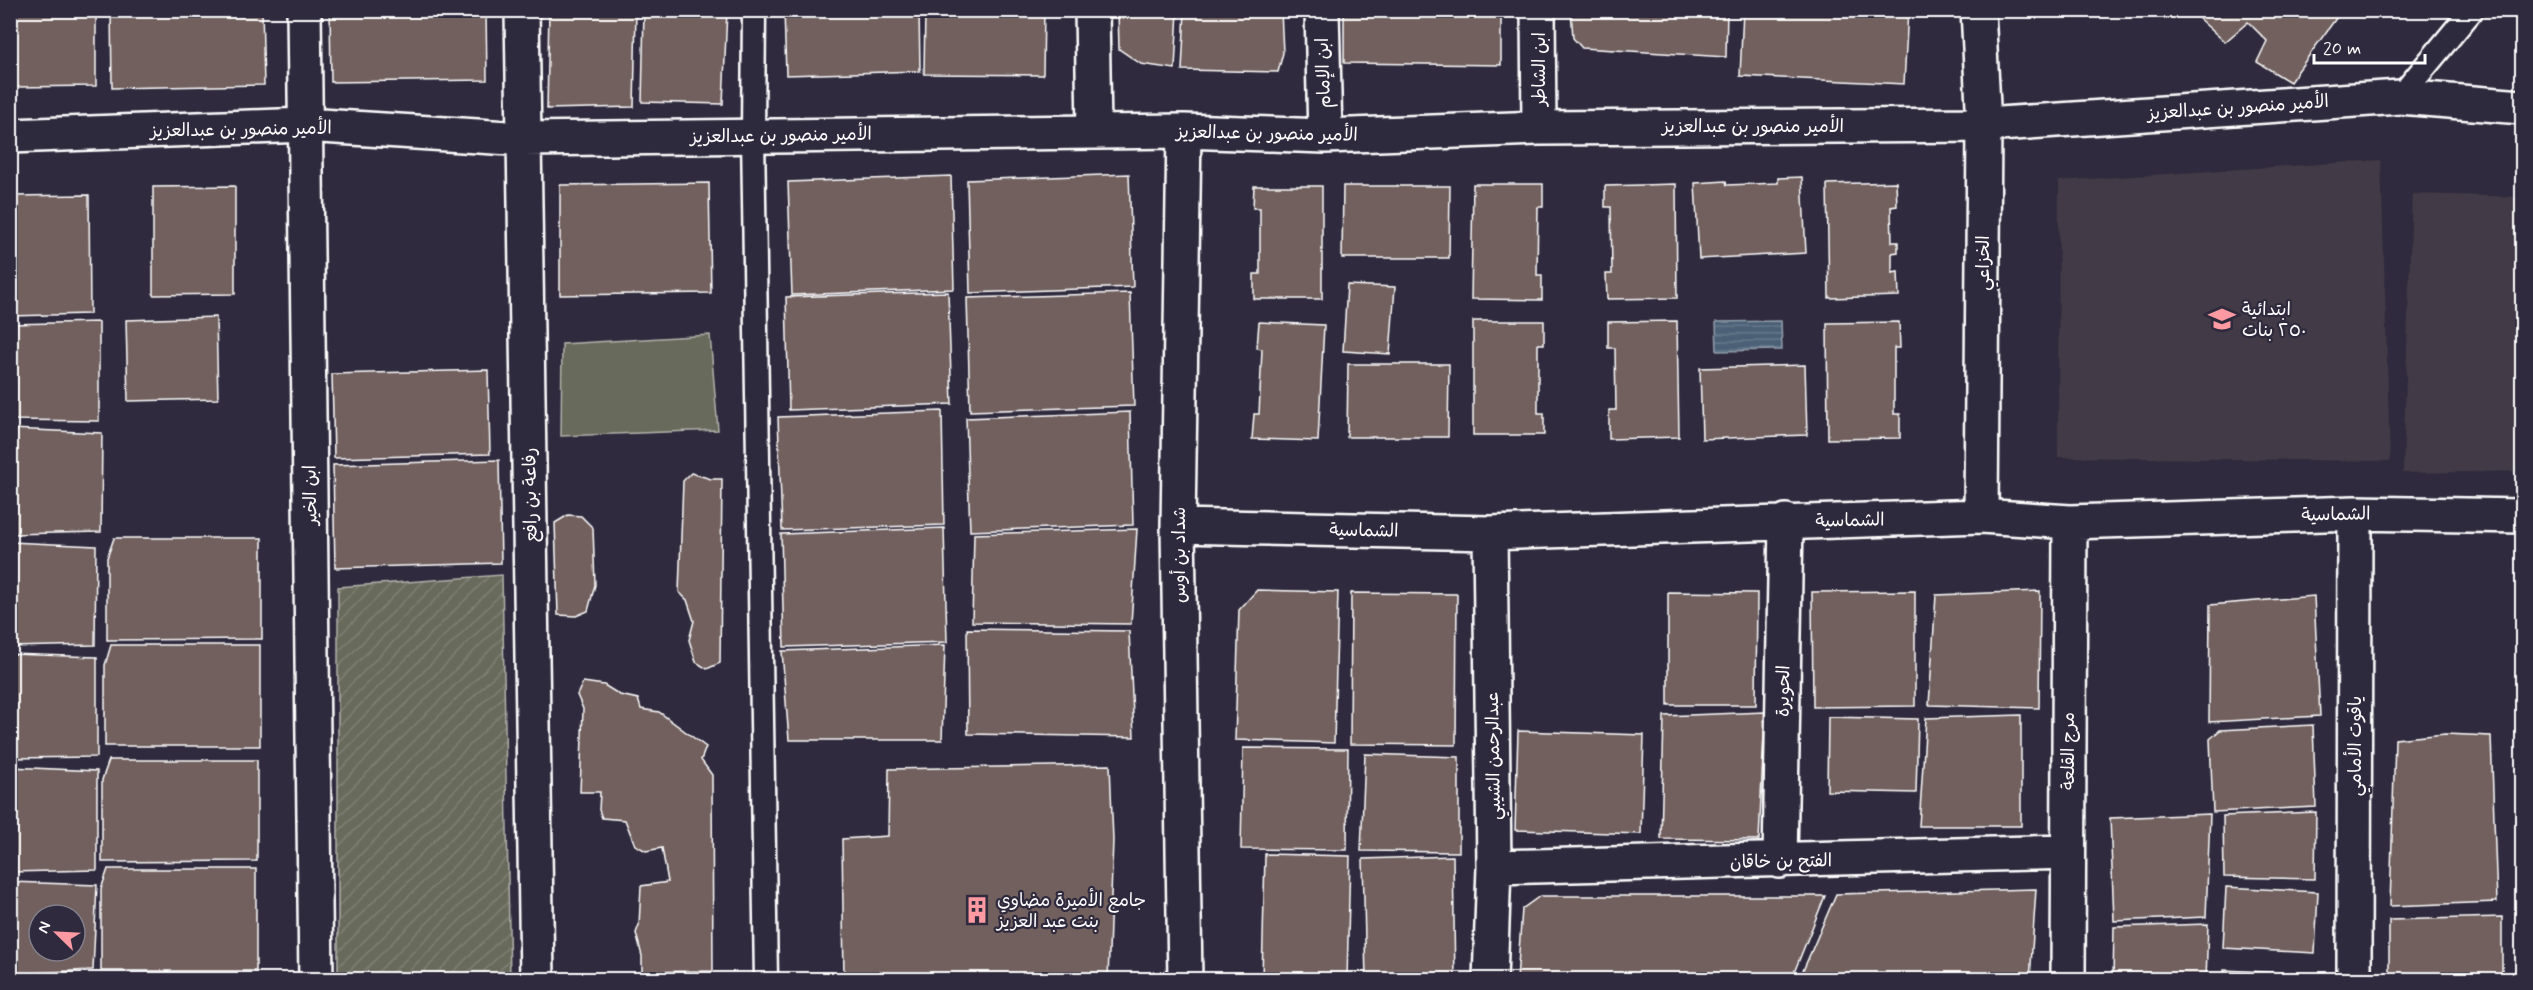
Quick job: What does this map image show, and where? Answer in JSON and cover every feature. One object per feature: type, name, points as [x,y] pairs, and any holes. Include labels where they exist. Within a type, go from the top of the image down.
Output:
[{"type":"street","name":"ابن الخير","points":[[304,10],[316,980]]},
{"type":"street","name":"رفاعة بن رافع","points":[[522,10],[537,980]]},
{"type":"street","points":[[1092,10],[1094,131]]},
{"type":"street","name":"ابن الإمام","points":[[1322,10],[1325,136]]},
{"type":"street","name":"ابن الشاطر","points":[[1538,10],[1539,128]]},
{"type":"street","name":"الخزاعي","points":[[1977,10],[1984,125],[1981,516]]},
{"type":"street","name":"الأمير منصور بن عبدالعزيز","points":[[10,136],[305,125],[524,139],[1094,131],[1184,131],[1325,136],[1539,128],[1984,125],[2400,97],[2523,107]]},
{"type":"street","name":"شداد بن أوس","points":[[1184,131],[1178,526],[1185,980]]},
{"type":"street","name":"الشماسية","points":[[1178,526],[1490,533],[1981,516],[2070,522],[2355,513],[2523,516]]},
{"type":"street","name":"ياقوت الأمامي","points":[[2354,980],[2355,513]]},
{"type":"street","name":"الحويرة","points":[[1780,861],[1786,521]]},
{"type":"street","name":"مرج القلعة","points":[[2068,980],[2070,522]]},
{"type":"street","name":"عبدالرحمن الشيبي","points":[[1490,533],[1494,867],[1490,980]]},
{"type":"street","name":"الفتح بن خاقان","points":[[1494,867],[2067,852]]},
{"type":"lane","points":[[754,10],[753,135],[766,980]]},
{"type":"lane","points":[[2400,97],[2472,10]]},
{"type":"shaded area","name":"ابتدائية ٢٥٠ بنات","points":[[2381,160],[2390,461],[2058,457],[2059,181]]},
{"type":"shaded area","points":[[2412,194],[2522,197],[2522,471],[2403,473]]},
{"type":"green space","points":[[710,335],[718,430],[561,436],[562,344]]},
{"type":"green space","points":[[502,575],[510,979],[338,979],[338,587]]},
{"type":"water","points":[[1781,321],[1782,350],[1717,351],[1716,322]]},
{"type":"building","points":[[15,10],[96,10],[96,86],[16,87]]},
{"type":"building","points":[[111,10],[262,10],[264,85],[112,88]]},
{"type":"building","points":[[330,10],[486,10],[487,80],[331,82]]},
{"type":"building","points":[[549,10],[636,10],[634,107],[547,109]]},
{"type":"building","points":[[644,10],[727,10],[723,104],[642,102]]},
{"type":"building","points":[[784,10],[919,10],[920,71],[786,75]]},
{"type":"building","points":[[925,10],[1044,10],[1043,75],[924,74]]},
{"type":"building","points":[[1118,10],[1178,10],[1175,69],[1141,64],[1119,49]]},
{"type":"building","points":[[1185,10],[1281,10],[1283,53],[1278,72],[1182,70]]},
{"type":"building","points":[[1344,10],[1501,10],[1501,65],[1344,63]]},
{"type":"building","points":[[1571,10],[1727,10],[1726,57],[1582,48],[1573,38]]},
{"type":"building","points":[[1743,10],[1908,10],[1904,84],[1740,76]]},
{"type":"building","points":[[2202,10],[2342,10],[2290,82],[2257,62],[2267,41],[2248,22],[2225,42],[2197,17]]},
{"type":"building","points":[[1129,174],[1133,287],[970,293],[967,180]]},
{"type":"building","points":[[951,176],[954,289],[792,295],[788,182]]},
{"type":"building","points":[[1802,177],[1806,253],[1699,259],[1695,183],[1726,181],[1727,185],[1778,183],[1778,178]]},
{"type":"building","points":[[1896,182],[1897,206],[1891,207],[1892,242],[1898,242],[1898,252],[1892,253],[1892,273],[1898,272],[1899,296],[1829,298],[1827,184]]},
{"type":"building","points":[[709,183],[711,293],[560,295],[560,185]]},
{"type":"building","points":[[1473,184],[1543,184],[1543,207],[1538,207],[1537,275],[1542,275],[1542,300],[1471,299]]},
{"type":"building","points":[[1676,184],[1677,298],[1607,299],[1606,274],[1612,274],[1611,207],[1605,207],[1605,186]]},
{"type":"building","points":[[235,186],[235,294],[153,295],[153,187]]},
{"type":"building","points":[[1254,186],[1322,186],[1322,299],[1254,299],[1254,274],[1260,274],[1260,208],[1253,208]]},
{"type":"building","points":[[1343,186],[1450,186],[1449,258],[1342,258]]},
{"type":"building","points":[[89,195],[90,314],[10,316],[10,196]]},
{"type":"building","points":[[1347,285],[1395,287],[1390,354],[1343,351]]},
{"type":"building","points":[[948,292],[952,404],[789,410],[786,297]]},
{"type":"building","points":[[1130,293],[1134,406],[970,411],[967,298]]},
{"type":"building","points":[[216,317],[218,399],[128,401],[126,320]]},
{"type":"building","points":[[1473,321],[1544,321],[1544,344],[1538,344],[1538,413],[1544,413],[1544,435],[1473,435]]},
{"type":"building","points":[[1677,321],[1679,437],[1609,439],[1609,410],[1616,410],[1615,348],[1608,348],[1608,322]]},
{"type":"building","points":[[99,322],[99,421],[10,420],[10,324]]},
{"type":"building","points":[[1259,322],[1324,325],[1318,441],[1252,439],[1254,414],[1259,414],[1262,349],[1257,348]]},
{"type":"building","points":[[1899,322],[1900,348],[1894,348],[1894,414],[1900,414],[1900,438],[1828,439],[1827,323]]},
{"type":"building","points":[[1348,364],[1449,364],[1448,437],[1347,437]]},
{"type":"building","points":[[1805,365],[1807,435],[1702,439],[1700,368]]},
{"type":"building","points":[[488,370],[490,454],[334,458],[332,374]]},
{"type":"building","points":[[942,411],[944,525],[782,530],[778,417]]},
{"type":"building","points":[[1130,412],[1133,525],[970,531],[966,418]]},
{"type":"building","points":[[10,429],[102,433],[101,532],[10,534]]},
{"type":"building","points":[[499,460],[501,563],[335,568],[333,465]]},
{"type":"building","points":[[691,473],[711,479],[722,479],[720,663],[707,669],[696,662],[689,640],[694,621],[687,600],[679,592],[683,481]]},
{"type":"building","points":[[568,515],[581,516],[593,528],[595,585],[588,611],[576,616],[558,615],[555,523]]},
{"type":"building","points":[[944,528],[947,642],[784,647],[781,534]]},
{"type":"building","points":[[1137,529],[1131,624],[972,622],[974,534]]},
{"type":"building","points":[[114,538],[262,538],[262,639],[107,640],[107,558]]},
{"type":"building","points":[[10,542],[96,546],[95,645],[10,647]]},
{"type":"building","points":[[1257,590],[1338,592],[1334,743],[1235,740],[1239,610]]},
{"type":"building","points":[[1915,591],[1915,706],[1813,707],[1812,592]]},
{"type":"building","points":[[2040,591],[2039,708],[1929,705],[1936,595]]},
{"type":"building","points":[[1668,592],[1757,593],[1756,705],[1668,705]]},
{"type":"building","points":[[1351,593],[1457,594],[1456,745],[1350,744]]},
{"type":"building","points":[[2314,596],[2320,716],[2209,722],[2210,605]]},
{"type":"building","points":[[967,629],[1129,631],[1134,737],[968,734]]},
{"type":"building","points":[[111,645],[260,645],[260,746],[105,746],[105,665]]},
{"type":"building","points":[[945,645],[942,740],[789,740],[782,651]]},
{"type":"building","points":[[10,654],[97,657],[97,757],[10,758]]},
{"type":"building","points":[[583,682],[604,685],[620,695],[638,699],[641,709],[659,712],[706,747],[701,760],[712,775],[713,971],[642,972],[642,956],[636,933],[639,925],[641,886],[668,882],[662,848],[646,851],[635,845],[625,820],[602,818],[599,810],[600,792],[580,792],[583,709],[577,695]]},
{"type":"building","points":[[1765,712],[1759,840],[1661,839],[1664,716]]},
{"type":"building","points":[[2021,715],[2021,826],[1919,826],[1926,718]]},
{"type":"building","points":[[1828,717],[1918,719],[1916,793],[1827,791]]},
{"type":"building","points":[[2313,725],[2316,807],[2213,812],[2210,739],[2220,730]]},
{"type":"building","points":[[1518,731],[1644,735],[1641,834],[1515,830]]},
{"type":"building","points":[[2445,734],[2491,736],[2497,902],[2390,906],[2395,739]]},
{"type":"building","points":[[1243,748],[1348,749],[1347,850],[1241,849]]},
{"type":"building","points":[[1365,754],[1459,757],[1459,852],[1361,851]]},
{"type":"building","points":[[109,760],[257,760],[257,861],[102,862],[102,780]]},
{"type":"building","name":"جامع الأميرة مضاوي بنت عبد العزيز","points":[[1110,765],[1113,840],[1108,980],[844,980],[842,839],[888,836],[889,769]]},
{"type":"building","points":[[10,767],[97,771],[97,870],[10,872]]},
{"type":"building","points":[[2316,812],[2315,879],[2224,877],[2223,816]]},
{"type":"building","points":[[2210,814],[2206,917],[2114,921],[2110,818]]},
{"type":"building","points":[[1265,854],[1350,856],[1347,980],[1262,980]]},
{"type":"building","points":[[1453,856],[1455,980],[1366,980],[1363,859]]},
{"type":"building","points":[[108,869],[256,869],[256,971],[101,971],[101,889]]},
{"type":"building","points":[[10,882],[97,885],[93,970],[10,974]]},
{"type":"building","points":[[2226,887],[2318,892],[2315,953],[2223,948]]},
{"type":"building","points":[[2036,889],[2030,980],[1799,980],[1836,894]]},
{"type":"building","points":[[1540,896],[1825,896],[1791,980],[1517,980],[1522,909]]},
{"type":"building","points":[[2502,917],[2502,980],[2389,980],[2389,920]]},
{"type":"building","points":[[2208,924],[2206,980],[2113,980],[2114,927]]},
{"type":"building","points":[[2224,970],[2308,974],[2308,980],[2224,980]]},
{"type":"building","points":[[159,975],[159,980],[118,980],[118,976]]},
{"type":"building","points":[[173,977],[258,977],[258,980],[173,980]]},
{"type":"place","name":"ابتدائية ٢٥٠ بنات","points":[[2222,319]]},
{"type":"place","name":"جامع الأميرة مضاوي بنت عبد العزيز","points":[[977,910]]}]
